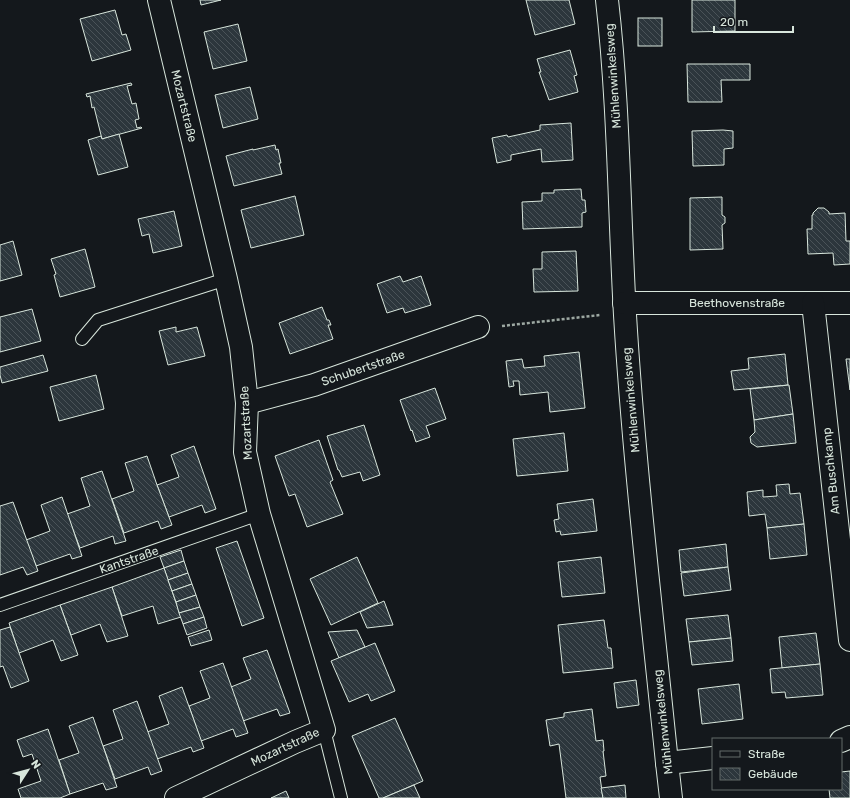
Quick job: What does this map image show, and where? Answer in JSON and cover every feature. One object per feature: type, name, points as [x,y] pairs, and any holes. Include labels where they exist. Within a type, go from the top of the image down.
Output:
[{"type":"street","name":"Mozartstraße","points":[[159,0],[241,347],[246,403],[245,452],[259,514],[324,730],[295,742],[176,798]]},
{"type":"street","name":"Mühlenwinkelsweg","points":[[607,0],[612,42],[632,423],[671,798]]},
{"type":"street","name":"Beethovenstraße","points":[[625,308],[850,302]]},
{"type":"street","name":"Am Buschkamp","points":[[813,303],[850,640]]},
{"type":"street","name":"Schubertstraße","points":[[246,403],[314,385],[478,327]]},
{"type":"street","points":[[667,763],[712,758]]},
{"type":"lane","points":[[82,339],[98,320],[226,279]]},
{"type":"lane","name":"Kantstraße","points":[[0,605],[259,514]]},
{"type":"lane","points":[[324,730],[341,798]]},
{"type":"path","points":[[478,327],[489,327],[625,308]]},
{"type":"building","points":[[200,0],[221,0],[201,5]]},
{"type":"building","points":[[526,0],[569,0],[575,24],[535,35]]},
{"type":"building","points":[[692,0],[735,0],[735,31],[692,32]]},
{"type":"building","points":[[115,10],[122,35],[126,34],[131,50],[92,61],[80,19]]},
{"type":"building","points":[[638,18],[662,18],[662,46],[638,46]]},
{"type":"building","points":[[238,24],[247,61],[213,69],[204,32]]},
{"type":"building","points":[[570,50],[577,75],[574,76],[578,92],[549,100],[539,72],[541,72],[537,59]]},
{"type":"building","points":[[687,64],[750,64],[750,80],[721,80],[722,102],[688,102]]},
{"type":"building","points":[[131,83],[132,85],[127,86],[132,104],[136,103],[139,119],[135,120],[137,128],[142,128],[102,139],[94,107],[92,108],[90,96],[87,97],[86,94]]},
{"type":"building","points":[[250,87],[258,119],[223,128],[215,95]]},
{"type":"building","points":[[571,123],[573,160],[542,162],[541,149],[511,155],[511,160],[497,163],[492,138],[507,135],[508,137],[540,130],[540,125]]},
{"type":"building","points":[[692,131],[733,131],[733,148],[724,149],[724,165],[693,166]]},
{"type":"building","points":[[119,134],[128,167],[98,175],[88,140],[101,136],[102,139]]},
{"type":"building","points":[[275,145],[276,150],[278,149],[281,163],[279,163],[282,174],[234,186],[226,156]]},
{"type":"building","points":[[581,189],[582,200],[585,200],[586,212],[582,213],[582,227],[523,229],[522,202],[542,201],[542,193],[554,193],[554,190]]},
{"type":"building","points":[[295,196],[304,235],[251,248],[241,210]]},
{"type":"building","points":[[722,197],[722,215],[725,217],[725,223],[722,225],[723,249],[690,250],[690,198]]},
{"type":"building","points":[[818,208],[824,208],[829,212],[829,214],[845,213],[846,241],[850,241],[850,264],[834,265],[833,253],[808,254],[807,229],[812,229],[812,215]]},
{"type":"building","points":[[174,211],[182,246],[153,253],[149,234],[142,236],[138,219]]},
{"type":"building","points":[[13,241],[22,275],[0,281],[0,245]]},
{"type":"building","points":[[85,249],[95,287],[60,297],[54,275],[56,274],[51,259]]},
{"type":"building","points":[[576,251],[578,291],[534,292],[533,269],[542,269],[542,252]]},
{"type":"building","points":[[400,276],[403,282],[421,276],[431,305],[405,313],[403,308],[387,313],[377,284]]},
{"type":"building","points":[[322,307],[327,320],[329,320],[331,325],[328,325],[333,339],[290,354],[279,323]]},
{"type":"building","points":[[32,309],[41,341],[0,352],[0,317]]},
{"type":"building","points":[[176,327],[176,332],[197,327],[205,356],[168,365],[159,331]]},
{"type":"building","points":[[579,352],[585,408],[550,412],[548,392],[520,395],[519,381],[513,381],[514,386],[509,387],[506,361],[522,359],[524,368],[545,366],[544,356]]},
{"type":"building","points":[[785,354],[788,385],[734,390],[731,371],[749,369],[748,358]]},
{"type":"building","points":[[43,355],[48,371],[2,383],[0,367]]},
{"type":"building","points":[[846,359],[850,359],[850,390]]},
{"type":"building","points":[[96,375],[104,409],[59,421],[50,387]]},
{"type":"building","points":[[789,385],[793,414],[754,420],[750,389]]},
{"type":"building","points":[[435,388],[446,419],[426,426],[430,437],[416,442],[400,400]]},
{"type":"building","points":[[793,414],[796,443],[757,447],[751,443],[750,437],[755,432],[754,420]]},
{"type":"building","points":[[364,425],[380,475],[363,481],[360,472],[342,477],[338,470],[327,436]]},
{"type":"building","points":[[564,433],[568,471],[517,476],[513,439]]},
{"type":"building","points":[[319,440],[333,480],[330,482],[343,514],[307,527],[295,494],[289,496],[275,456]]},
{"type":"building","points":[[194,446],[216,509],[205,513],[202,505],[169,517],[157,485],[179,477],[171,455]]},
{"type":"building","points":[[147,456],[172,525],[161,529],[158,521],[124,533],[112,499],[134,491],[125,463]]},
{"type":"building","points":[[102,471],[126,541],[115,544],[113,536],[80,548],[67,514],[90,506],[81,478]]},
{"type":"building","points":[[789,484],[790,494],[800,493],[804,524],[767,528],[765,514],[749,516],[747,492],[763,490],[763,497],[777,496],[776,485]]},
{"type":"building","points":[[62,497],[82,556],[72,559],[70,554],[36,566],[26,540],[50,531],[41,505]]},
{"type":"building","points":[[593,499],[597,531],[561,535],[560,531],[556,532],[554,520],[559,519],[557,504]]},
{"type":"building","points":[[13,502],[38,571],[27,575],[23,567],[0,575],[0,506]]},
{"type":"building","points":[[804,524],[807,555],[770,559],[767,528]]},
{"type":"building","points":[[237,541],[264,618],[242,626],[216,548]]},
{"type":"building","points":[[726,544],[728,567],[681,572],[679,550]]},
{"type":"building","points":[[181,550],[184,561],[164,568],[160,557]]},
{"type":"building","points":[[357,557],[378,603],[331,625],[310,579]]},
{"type":"building","points":[[601,557],[605,593],[562,597],[558,562]]},
{"type":"building","points":[[184,561],[188,573],[168,580],[164,568]]},
{"type":"building","points":[[728,567],[731,590],[684,596],[681,573]]},
{"type":"building","points":[[164,568],[181,617],[158,624],[153,606],[122,616],[112,587]]},
{"type":"building","points":[[188,573],[192,584],[172,591],[168,580]]},
{"type":"building","points":[[192,584],[196,595],[176,602],[172,591]]},
{"type":"building","points":[[112,587],[128,636],[107,642],[100,624],[71,635],[60,605]]},
{"type":"building","points":[[196,595],[200,607],[179,613],[176,602]]},
{"type":"building","points":[[384,601],[393,625],[367,628],[360,612]]},
{"type":"building","points":[[60,605],[78,655],[61,661],[53,640],[19,653],[9,623]]},
{"type":"building","points":[[200,607],[204,617],[183,624],[179,613]]},
{"type":"building","points":[[728,615],[731,638],[689,642],[686,619]]},
{"type":"building","points":[[204,617],[207,628],[187,635],[183,624]]},
{"type":"building","points":[[604,620],[608,648],[611,648],[613,668],[563,673],[558,625]]},
{"type":"building","points":[[10,627],[29,681],[11,688],[3,666],[0,667],[0,630]]},
{"type":"building","points":[[209,630],[212,640],[191,646],[188,637]]},
{"type":"building","points":[[357,630],[365,647],[339,658],[328,632]]},
{"type":"building","points":[[816,633],[820,664],[782,668],[779,637]]},
{"type":"building","points":[[731,638],[733,661],[692,665],[689,642]]},
{"type":"building","points":[[375,643],[395,691],[371,701],[368,694],[349,702],[331,661]]},
{"type":"building","points":[[267,650],[290,713],[280,716],[277,709],[243,721],[231,687],[251,679],[243,658]]},
{"type":"building","points":[[223,663],[248,733],[236,737],[233,729],[201,741],[189,706],[210,698],[200,671]]},
{"type":"building","points":[[820,664],[823,695],[786,698],[785,692],[772,693],[770,669]]},
{"type":"building","points":[[636,680],[639,705],[617,708],[614,683]]},
{"type":"building","points":[[739,684],[743,719],[702,724],[698,689]]},
{"type":"building","points":[[182,687],[204,748],[193,752],[191,747],[157,759],[147,732],[169,724],[159,696]]},
{"type":"building","points":[[137,701],[162,771],[151,775],[148,767],[115,779],[103,746],[123,739],[113,710]]},
{"type":"building","points":[[592,709],[596,741],[603,740],[606,776],[600,777],[603,798],[566,798],[559,744],[550,746],[546,720],[564,717],[564,713]]},
{"type":"building","points":[[93,717],[117,787],[106,790],[103,783],[70,794],[59,760],[79,753],[69,726]]},
{"type":"building","points":[[395,718],[423,781],[383,798],[379,798],[352,736]]},
{"type":"building","points":[[48,729],[70,794],[60,798],[21,798],[18,789],[41,781],[32,754],[23,757],[17,740]]},
{"type":"building","points":[[850,771],[850,798],[830,798],[829,790],[842,790],[842,772]]},
{"type":"building","points":[[414,785],[420,798],[383,798]]},
{"type":"building","points":[[625,785],[626,798],[603,798],[601,788]]},
{"type":"building","points":[[286,791],[289,798],[271,798]]}]
